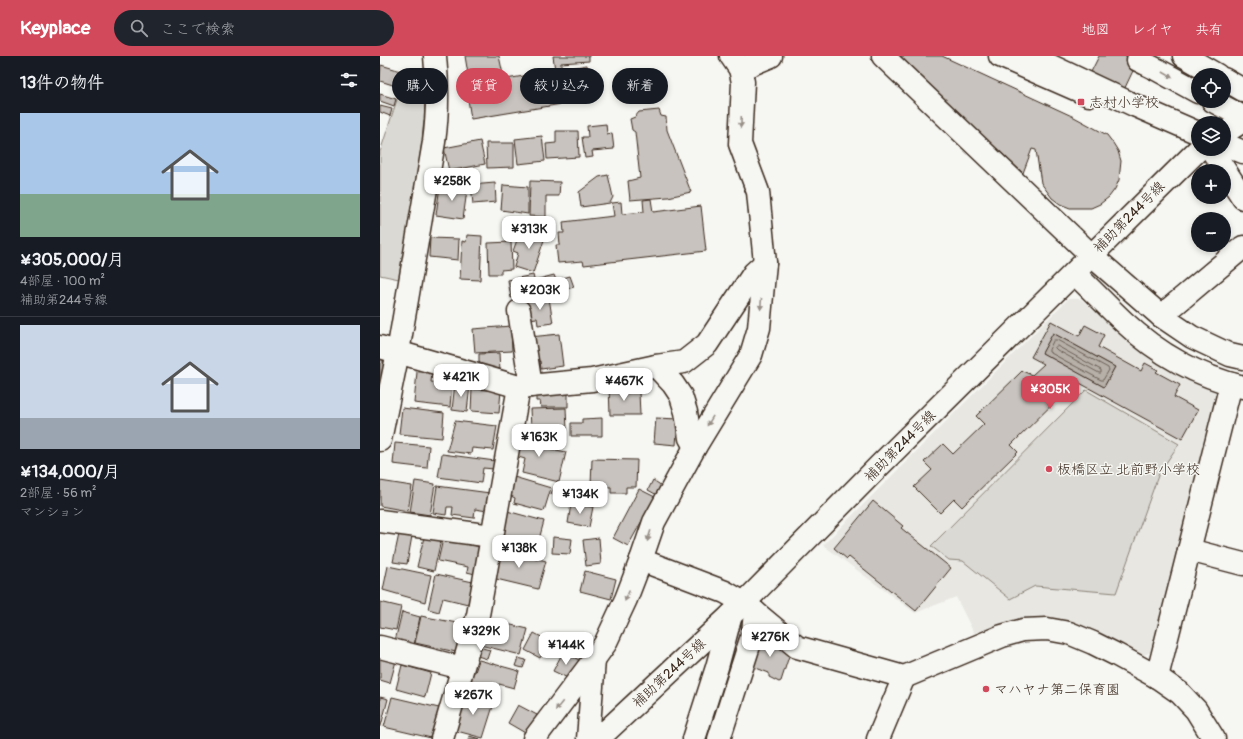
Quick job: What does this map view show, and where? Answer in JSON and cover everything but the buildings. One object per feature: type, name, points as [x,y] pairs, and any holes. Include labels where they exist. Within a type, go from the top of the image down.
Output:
[{"type":"main road","points":[[381,434],[389,350],[438,115],[438,82],[435,56]]},
{"type":"main road","points":[[534,739],[605,644],[626,599],[654,522],[695,447],[751,356],[759,328],[765,264],[758,192],[740,144],[743,82],[735,63],[771,56]]},
{"type":"main road","points":[[883,56],[1091,255],[1161,316],[1192,337],[1230,355],[1243,358]]},
{"type":"main road","points":[[1000,56],[1191,140]]},
{"type":"main road","points":[[1030,56],[1191,130]]},
{"type":"main road","points":[[1184,56],[1205,68]]},
{"type":"main road","points":[[1138,60],[1156,68],[1191,88]]},
{"type":"main road","points":[[1231,83],[1243,90]]},
{"type":"main road","points":[[1226,108],[1243,117]]},
{"type":"main road","points":[[1231,128],[1243,121]]},
{"type":"main road","points":[[1231,147],[1243,152]]},
{"type":"main road","name":"補助第244号線","points":[[598,739],[743,610],[880,465],[1192,156]]},
{"type":"main road","points":[[1215,156],[1243,198]]},
{"type":"main road","points":[[1228,156],[1243,162]]},
{"type":"main road","points":[[1161,316],[1243,247]]},
{"type":"main road","points":[[389,350],[525,387],[592,380],[656,366],[684,362],[707,344],[754,273],[765,264]]},
{"type":"main road","points":[[1074,273],[1124,323],[1148,343],[1169,357],[1193,370],[1237,385],[1189,550],[1157,677]]},
{"type":"main road","points":[[442,739],[478,615],[492,536],[525,387],[519,311]]},
{"type":"main road","points":[[656,366],[673,384],[681,396],[686,412],[690,438],[695,447]]},
{"type":"main road","points":[[380,521],[492,536]]},
{"type":"main road","points":[[1189,550],[1243,564]]},
{"type":"main road","points":[[641,560],[725,592],[743,610],[797,648],[904,677],[1002,636],[1023,630],[1047,629],[1069,633],[1093,643],[1157,677],[1180,693],[1196,710],[1214,739]]},
{"type":"main road","points":[[694,739],[717,667],[743,610]]},
{"type":"main road","points":[[719,739],[753,633],[743,610]]},
{"type":"main road","points":[[380,647],[462,668]]},
{"type":"main road","points":[[588,739],[594,660]]},
{"type":"main road","points":[[878,739],[904,677]]},
{"type":"shaded area","points":[[396,104],[425,104],[420,156],[399,279],[380,275],[380,152]]},
{"type":"shaded area","name":"板橋区立 北前野小学校","points":[[1068,299],[1081,299],[1151,357],[1215,388],[1220,393],[1151,652],[1141,656],[1087,627],[1051,617],[1018,618],[974,633],[956,597],[915,613],[823,545]]},
{"type":"shaded area","points":[[1086,390],[1179,444],[1159,473],[1116,593],[1035,586],[1010,599],[963,561],[949,560],[931,546]]},
{"type":"water","points":[[1053,333],[1115,367],[1104,387],[1042,353]]},
{"type":"place","name":"志村小学校","points":[[1081,102]]},
{"type":"place","name":"板橋区立 北前野小学校","points":[[1049,469]]},
{"type":"place","name":"マハヤナ第二保育園","points":[[986,689]]}]
